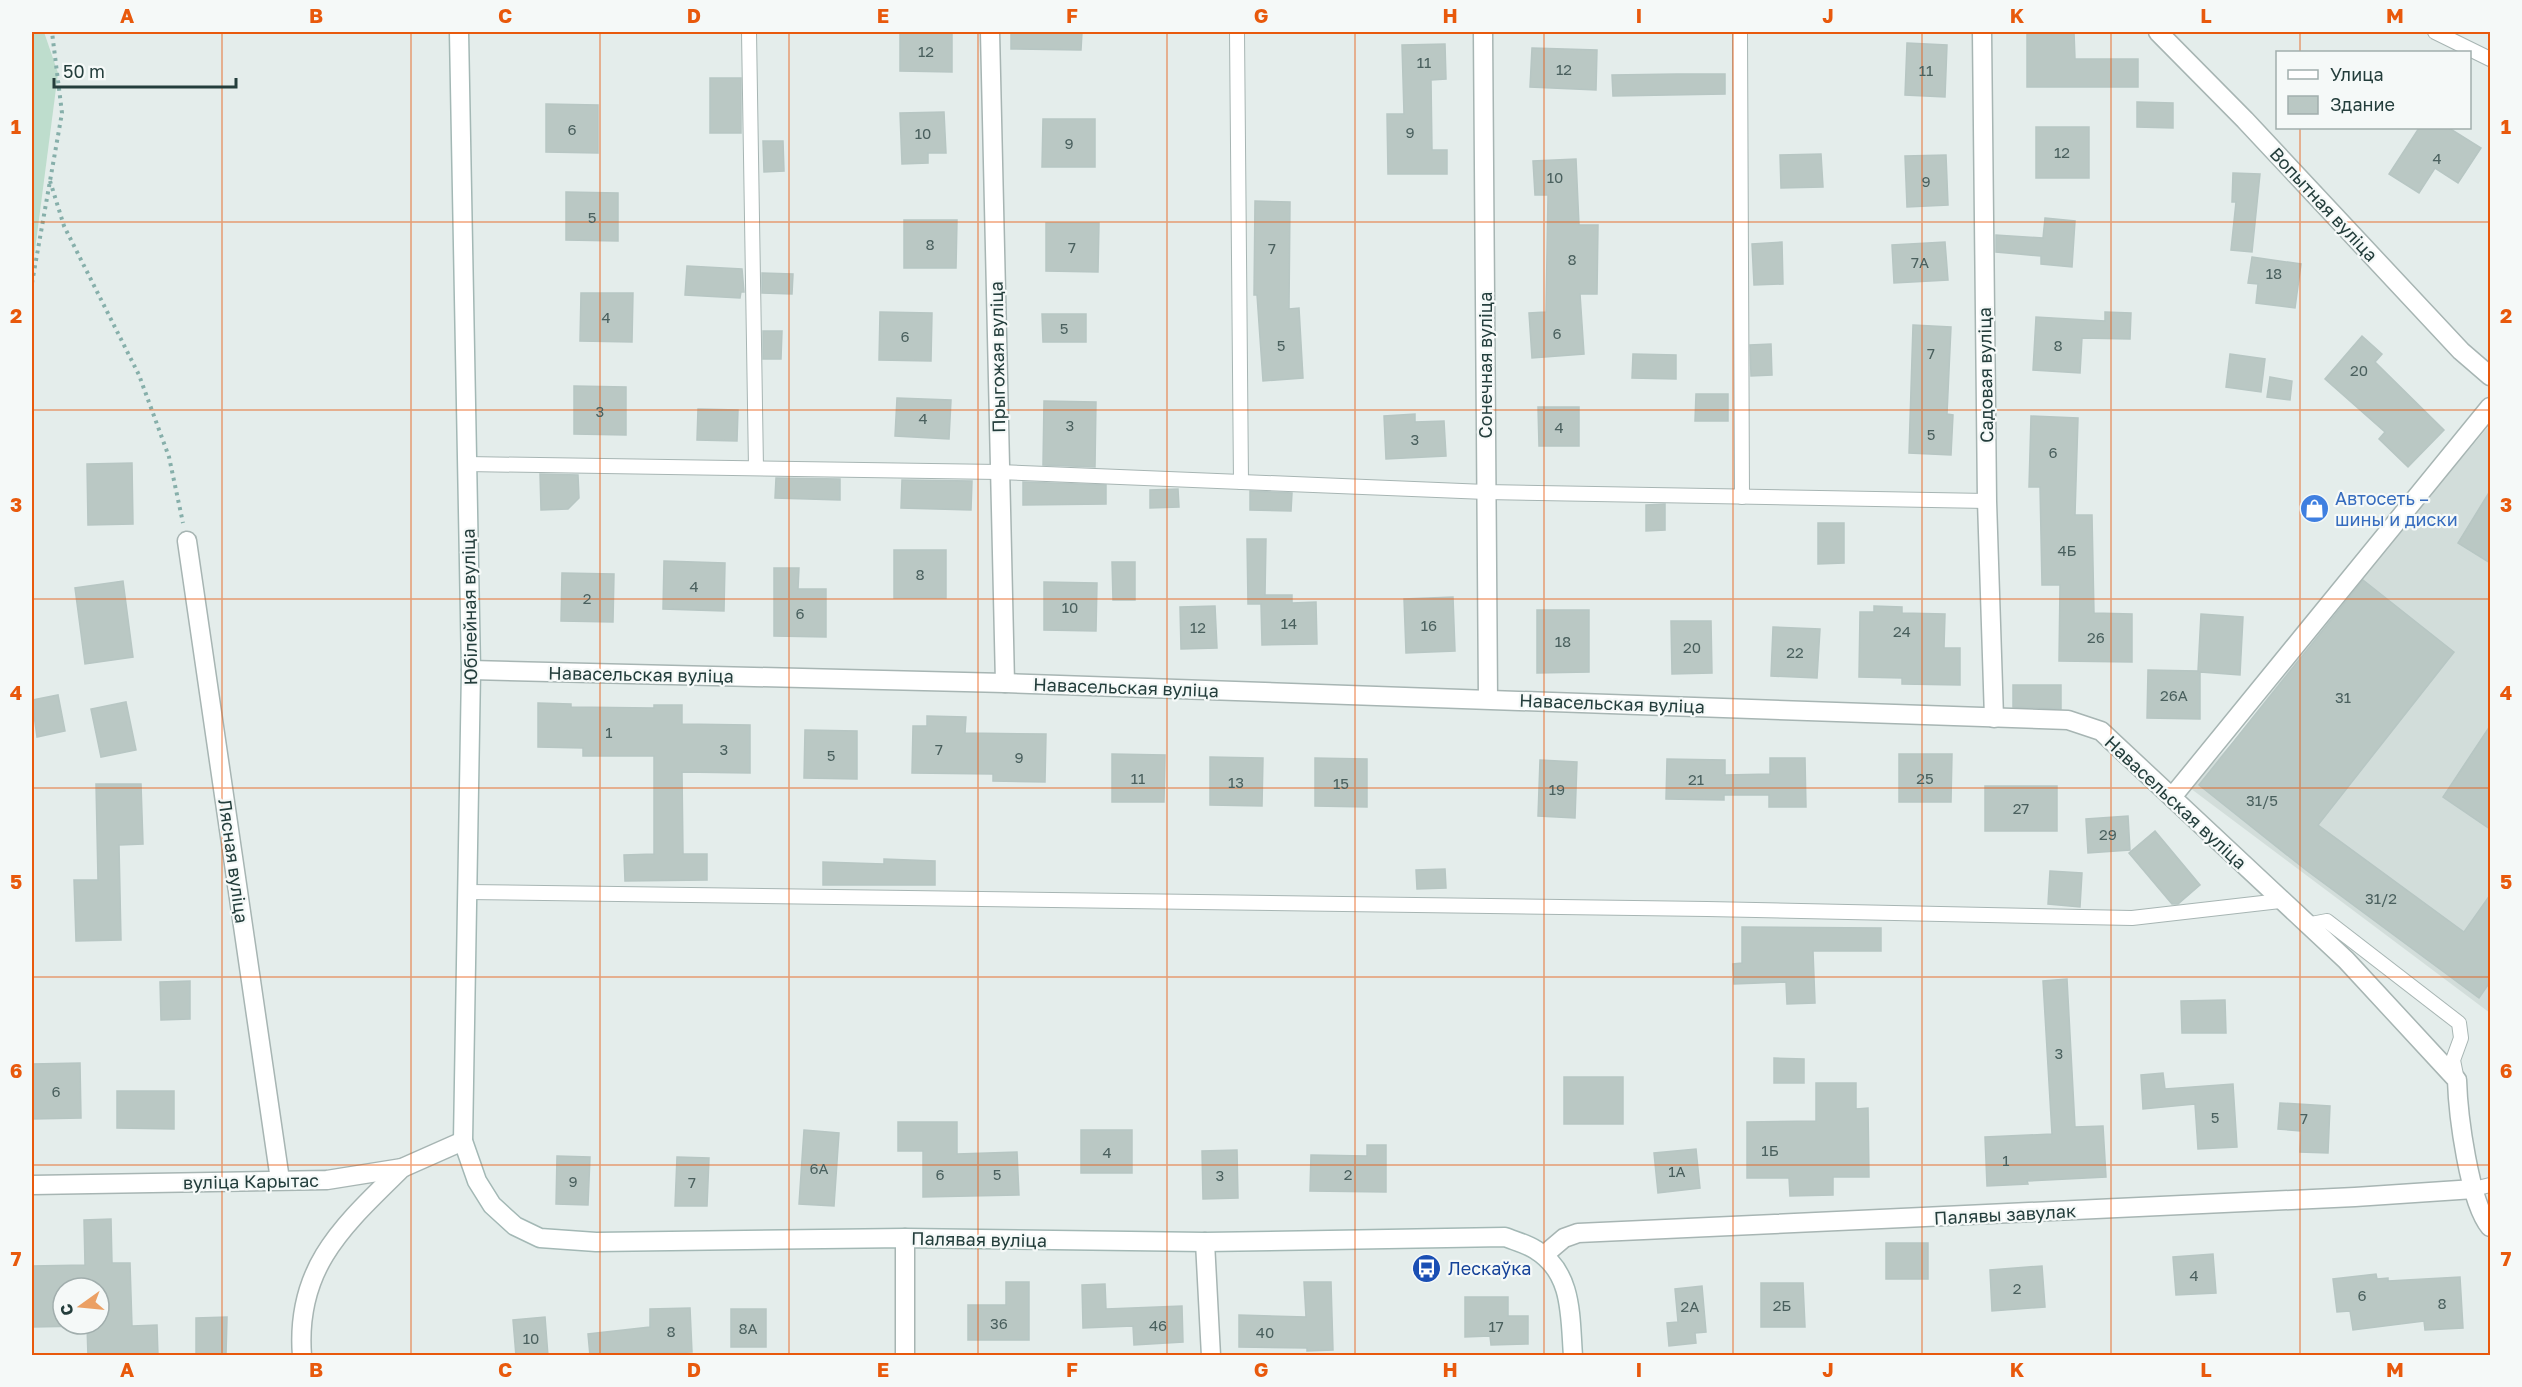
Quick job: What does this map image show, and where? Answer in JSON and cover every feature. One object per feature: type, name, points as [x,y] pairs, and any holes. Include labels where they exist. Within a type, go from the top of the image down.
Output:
[{"type":"street","name":"Юбілейная вуліца","points":[[459,32],[471,670],[463,1141],[477,1181]]},
{"type":"street","name":"Прыгожая вуліца","points":[[990,32],[1005,683]]},
{"type":"street","name":"Сонечная вуліца","points":[[1483,32],[1488,699]]},
{"type":"street","name":"Садовая вуліца","points":[[1982,32],[1987,501],[1994,718]]},
{"type":"street","name":"Вопытная вуліца","points":[[2158,32],[2245,120],[2461,351],[2490,375]]},
{"type":"street","points":[[2172,796],[2490,407]]},
{"type":"street","name":"Лясная вуліца","points":[[187,541],[280,1180]]},
{"type":"street","name":"Навасельская вуліца","points":[[471,670],[1005,683],[2068,720],[2101,731],[2172,796],[2280,901],[2346,960],[2457,1080]]},
{"type":"street","points":[[2457,1080],[2458,1109],[2482,1187],[2484,1220],[2490,1227]]},
{"type":"street","name":"вуліца Карытас","points":[[32,1185],[327,1180],[402,1168],[463,1141]]},
{"type":"street","points":[[302,1356],[302,1317],[306,1294],[331,1243],[353,1217],[402,1168]]},
{"type":"street","name":"Палявая вуліца","points":[[477,1181],[492,1205],[515,1226],[540,1238],[596,1242],[905,1238],[1205,1242],[1505,1237],[1544,1255]]},
{"type":"street","name":"Палявы завулак","points":[[1544,1255],[1564,1238],[1578,1233],[2355,1197],[2482,1187]]},
{"type":"street","points":[[905,1238],[905,1356]]},
{"type":"street","points":[[1205,1242],[1211,1356]]},
{"type":"street","points":[[1544,1255],[1554,1263],[1567,1289],[1573,1356]]},
{"type":"lane","points":[[749,32],[756,468]]},
{"type":"lane","points":[[1237,32],[1242,482]]},
{"type":"lane","points":[[1740,32],[1742,497]]},
{"type":"lane","points":[[2435,32],[2490,59]]},
{"type":"lane","points":[[467,464],[999,472],[1486,492],[1987,501]]},
{"type":"lane","points":[[467,892],[1707,909],[2132,918],[2280,901]]},
{"type":"lane","points":[[2306,925],[2327,921],[2459,1023],[2461,1038],[2453,1060],[2457,1080]]},
{"type":"path","points":[[32,283],[62,112],[52,32]]},
{"type":"path","points":[[50,181],[64,226],[139,375],[169,457],[187,541]]},
{"type":"shaded area","points":[[2488,427],[2490,429],[2490,1013],[2190,788],[2232,743],[2360,578]]},
{"type":"green space","points":[[32,32],[44,32],[58,73],[32,273]]},
{"type":"building","points":[[900,32],[952,32],[952,72],[900,71]]},
{"type":"building","points":[[1011,32],[1082,32],[1081,50],[1011,49]]},
{"type":"building","points":[[2027,32],[2074,32],[2075,59],[2138,59],[2138,87],[2027,87]]},
{"type":"building","points":[[1907,43],[1947,45],[1945,97],[1905,95]]},
{"type":"building","points":[[1445,44],[1446,79],[1431,80],[1432,150],[1447,150],[1447,174],[1388,174],[1387,114],[1404,114],[1402,45]]},
{"type":"building","points":[[1532,48],[1597,50],[1596,90],[1530,87]]},
{"type":"building","points":[[1725,74],[1725,94],[1613,96],[1612,75]]},
{"type":"building","points":[[710,78],[741,78],[741,133],[710,133]]},
{"type":"building","points":[[2137,102],[2173,103],[2173,128],[2137,127]]},
{"type":"building","points":[[546,104],[598,105],[598,153],[546,152]]},
{"type":"building","points":[[944,112],[946,153],[928,153],[928,163],[902,164],[900,113]]},
{"type":"building","points":[[1043,119],[1095,119],[1095,167],[1042,167]]},
{"type":"building","points":[[2036,127],[2089,127],[2089,178],[2036,178]]},
{"type":"building","points":[[2418,129],[2451,129],[2481,148],[2458,183],[2435,168],[2419,193],[2389,174]]},
{"type":"building","points":[[763,141],[783,141],[784,171],[764,172]]},
{"type":"building","points":[[1821,154],[1823,187],[1781,188],[1780,155]]},
{"type":"building","points":[[1946,155],[1948,205],[1907,207],[1905,156]]},
{"type":"building","points":[[1576,159],[1579,225],[1598,225],[1597,294],[1580,294],[1584,354],[1532,358],[1529,313],[1546,312],[1548,195],[1535,195],[1533,161]]},
{"type":"building","points":[[2233,173],[2260,174],[2252,252],[2231,250],[2236,202],[2232,202]]},
{"type":"building","points":[[566,192],[618,193],[618,241],[566,240]]},
{"type":"building","points":[[1255,201],[1290,202],[1289,309],[1299,308],[1303,378],[1263,381],[1257,295],[1254,295]]},
{"type":"building","points":[[2045,218],[2075,221],[2072,267],[2041,264],[2041,256],[1996,252],[1996,235],[2043,238]]},
{"type":"building","points":[[904,220],[957,220],[956,268],[904,268]]},
{"type":"building","points":[[1046,223],[1099,223],[1098,272],[1046,271]]},
{"type":"building","points":[[1782,242],[1783,284],[1754,285],[1752,244]]},
{"type":"building","points":[[1945,242],[1948,280],[1894,283],[1892,245]]},
{"type":"building","points":[[2252,257],[2301,264],[2295,308],[2256,303],[2258,284],[2248,283]]},
{"type":"building","points":[[687,266],[742,269],[744,292],[741,292],[740,298],[685,295]]},
{"type":"building","points":[[762,273],[793,274],[792,294],[762,293]]},
{"type":"building","points":[[581,293],[633,293],[632,342],[580,341]]},
{"type":"building","points":[[880,312],[932,313],[931,361],[879,360]]},
{"type":"building","points":[[2105,312],[2131,313],[2130,339],[2082,338],[2080,373],[2033,370],[2036,317],[2105,321]]},
{"type":"building","points":[[1042,314],[1086,314],[1086,342],[1043,342]]},
{"type":"building","points":[[1913,325],[1951,327],[1947,414],[1953,415],[1951,455],[1909,453]]},
{"type":"building","points":[[763,331],[782,331],[781,359],[763,359]]},
{"type":"building","points":[[2362,336],[2382,354],[2375,362],[2444,430],[2408,467],[2379,439],[2385,432],[2325,379]]},
{"type":"building","points":[[1771,344],[1772,375],[1751,376],[1750,345]]},
{"type":"building","points":[[1633,354],[1676,355],[1676,379],[1632,378]]},
{"type":"building","points":[[2230,354],[2265,359],[2261,392],[2226,387]]},
{"type":"building","points":[[2270,377],[2292,381],[2290,400],[2267,397]]},
{"type":"building","points":[[574,386],[626,387],[626,435],[574,434]]},
{"type":"building","points":[[1696,394],[1728,394],[1728,421],[1695,421]]},
{"type":"building","points":[[897,398],[951,400],[949,439],[895,436]]},
{"type":"building","points":[[1044,401],[1096,402],[1095,467],[1043,465]]},
{"type":"building","points":[[1538,407],[1579,407],[1579,446],[1539,446]]},
{"type":"building","points":[[698,409],[738,410],[737,441],[697,440]]},
{"type":"building","points":[[1415,414],[1415,422],[1444,421],[1446,456],[1386,459],[1384,416]]},
{"type":"building","points":[[2031,416],[2078,418],[2075,515],[2092,515],[2094,613],[2132,614],[2132,662],[2059,661],[2060,585],[2042,585],[2040,487],[2029,487]]},
{"type":"building","points":[[132,463],[133,524],[88,525],[87,464]]},
{"type":"building","points":[[540,474],[578,475],[579,498],[568,509],[541,510]]},
{"type":"building","points":[[776,478],[840,479],[840,500],[775,498]]},
{"type":"building","points":[[902,480],[972,481],[971,510],[901,508]]},
{"type":"building","points":[[1023,482],[1106,485],[1106,504],[1023,505]]},
{"type":"building","points":[[1178,489],[1179,507],[1150,508],[1150,490]]},
{"type":"building","points":[[1250,491],[1292,493],[1291,511],[1250,510]]},
{"type":"building","points":[[2490,491],[2490,563],[2458,543]]},
{"type":"building","points":[[1665,504],[1665,530],[1646,531],[1646,505]]},
{"type":"building","points":[[1818,523],[1844,523],[1844,563],[1818,564]]},
{"type":"building","points":[[1247,539],[1266,539],[1265,595],[1292,595],[1292,603],[1316,602],[1317,644],[1262,645],[1261,604],[1248,604]]},
{"type":"building","points":[[894,550],[946,550],[946,598],[894,598]]},
{"type":"building","points":[[664,561],[725,563],[724,611],[663,609]]},
{"type":"building","points":[[1112,562],[1135,562],[1135,600],[1113,600]]},
{"type":"building","points":[[774,568],[799,568],[798,589],[826,589],[826,637],[774,636]]},
{"type":"building","points":[[562,573],[614,574],[613,622],[561,621]]},
{"type":"building","points":[[2363,580],[2454,652],[2318,825],[2464,932],[2490,895],[2490,982],[2479,998],[2306,870],[2199,785]]},
{"type":"building","points":[[123,581],[133,657],[85,664],[75,588]]},
{"type":"building","points":[[1044,582],[1097,583],[1096,631],[1044,630]]},
{"type":"building","points":[[1453,597],[1455,651],[1406,653],[1404,599]]},
{"type":"building","points":[[1215,606],[1217,648],[1181,649],[1180,607]]},
{"type":"building","points":[[1874,606],[1902,607],[1902,613],[1945,614],[1944,648],[1960,648],[1960,685],[1902,684],[1902,678],[1859,677],[1860,612],[1874,612]]},
{"type":"building","points":[[1537,610],[1589,610],[1589,672],[1537,673]]},
{"type":"building","points":[[2201,614],[2243,617],[2240,675],[2200,672],[2200,719],[2147,718],[2148,670],[2198,671]]},
{"type":"building","points":[[1671,621],[1711,621],[1712,673],[1672,674]]},
{"type":"building","points":[[1773,627],[1820,629],[1817,678],[1771,676]]},
{"type":"building","points":[[2013,685],[2061,685],[2061,709],[2013,707]]},
{"type":"building","points":[[58,695],[65,731],[37,737],[32,700]]},
{"type":"building","points":[[126,702],[136,750],[101,757],[91,709]]},
{"type":"building","points":[[538,703],[571,704],[571,707],[654,708],[654,705],[682,705],[682,724],[750,725],[750,773],[682,772],[683,854],[707,854],[707,880],[625,881],[624,855],[654,854],[654,756],[583,756],[583,748],[538,747]]},
{"type":"building","points":[[927,716],[966,717],[965,733],[1046,734],[1045,782],[993,781],[993,774],[912,773],[913,726],[927,726]]},
{"type":"building","points":[[2490,726],[2490,829],[2443,797]]},
{"type":"building","points":[[805,730],[857,731],[857,779],[804,778]]},
{"type":"building","points":[[1112,754],[1165,755],[1164,802],[1112,802]]},
{"type":"building","points":[[1899,754],[1952,754],[1951,802],[1899,802]]},
{"type":"building","points":[[1210,757],[1263,758],[1262,806],[1210,805]]},
{"type":"building","points":[[1315,758],[1367,759],[1367,807],[1315,806]]},
{"type":"building","points":[[1770,758],[1805,758],[1806,807],[1769,807],[1769,795],[1724,795],[1724,800],[1666,799],[1667,759],[1725,760],[1725,775],[1770,774]]},
{"type":"building","points":[[1540,760],[1577,762],[1575,818],[1538,816]]},
{"type":"building","points":[[96,784],[141,784],[143,844],[119,845],[121,940],[76,941],[74,880],[98,880]]},
{"type":"building","points":[[1985,786],[2057,786],[2057,831],[1985,831]]},
{"type":"building","points":[[2128,816],[2130,850],[2088,853],[2086,819]]},
{"type":"building","points":[[2155,831],[2200,885],[2178,904],[2172,904],[2129,853]]},
{"type":"building","points":[[884,859],[935,861],[935,885],[823,885],[823,862],[884,864]]},
{"type":"building","points":[[1445,869],[1446,888],[1417,889],[1416,870]]},
{"type":"building","points":[[2050,871],[2082,873],[2080,907],[2048,904]]},
{"type":"building","points":[[1742,927],[1881,928],[1881,951],[1813,951],[1815,1003],[1787,1004],[1786,982],[1734,984],[1733,964],[1742,963]]},
{"type":"building","points":[[2067,979],[2075,1127],[2103,1126],[2106,1177],[2027,1181],[2028,1184],[1987,1186],[1985,1137],[2052,1134],[2043,981]]},
{"type":"building","points":[[190,981],[190,1019],[161,1020],[160,982]]},
{"type":"building","points":[[2225,1000],[2226,1033],[2182,1033],[2181,1001]]},
{"type":"building","points":[[1774,1058],[1804,1059],[1804,1083],[1774,1083]]},
{"type":"building","points":[[80,1063],[81,1118],[32,1119],[32,1064]]},
{"type":"building","points":[[2163,1073],[2165,1089],[2233,1084],[2237,1147],[2198,1149],[2195,1104],[2143,1109],[2141,1075]]},
{"type":"building","points":[[1564,1077],[1623,1077],[1623,1124],[1564,1124]]},
{"type":"building","points":[[1816,1083],[1856,1083],[1856,1109],[1868,1108],[1869,1177],[1833,1177],[1833,1195],[1790,1196],[1789,1178],[1747,1178],[1747,1122],[1816,1121]]},
{"type":"building","points":[[117,1091],[174,1091],[174,1129],[117,1128]]},
{"type":"building","points":[[2280,1103],[2330,1106],[2328,1153],[2300,1152],[2301,1131],[2278,1129]]},
{"type":"building","points":[[898,1122],[957,1122],[957,1154],[1017,1152],[1019,1195],[923,1197],[923,1151],[898,1151]]},
{"type":"building","points":[[804,1130],[839,1133],[834,1206],[799,1204]]},
{"type":"building","points":[[1081,1130],[1132,1130],[1132,1173],[1081,1173]]},
{"type":"building","points":[[1367,1145],[1386,1145],[1386,1192],[1310,1191],[1311,1155],[1367,1156]]},
{"type":"building","points":[[1696,1149],[1700,1188],[1658,1193],[1654,1153]]},
{"type":"building","points":[[1237,1150],[1238,1198],[1203,1199],[1202,1151]]},
{"type":"building","points":[[557,1156],[590,1157],[588,1205],[556,1204]]},
{"type":"building","points":[[677,1157],[709,1158],[707,1206],[675,1206]]},
{"type":"building","points":[[111,1219],[112,1263],[130,1263],[132,1326],[157,1325],[158,1356],[88,1356],[87,1336],[111,1336],[111,1276],[51,1276],[51,1327],[32,1327],[32,1266],[85,1265],[84,1220]]},
{"type":"building","points":[[1886,1243],[1928,1243],[1928,1279],[1886,1279]]},
{"type":"building","points":[[2213,1254],[2216,1293],[2176,1295],[2173,1257]]},
{"type":"building","points":[[2042,1266],[2045,1307],[1992,1311],[1990,1270]]},
{"type":"building","points":[[2376,1274],[2377,1279],[2388,1278],[2388,1281],[2460,1277],[2463,1328],[2425,1330],[2424,1321],[2353,1330],[2350,1311],[2337,1312],[2333,1279]]},
{"type":"building","points":[[1006,1282],[1029,1282],[1029,1340],[968,1340],[968,1305],[1006,1305]]},
{"type":"building","points":[[1304,1282],[1331,1282],[1333,1350],[1307,1351],[1307,1348],[1239,1347],[1239,1315],[1306,1317]]},
{"type":"building","points":[[1761,1283],[1803,1283],[1805,1327],[1761,1327]]},
{"type":"building","points":[[1105,1284],[1106,1309],[1182,1306],[1183,1342],[1134,1345],[1133,1326],[1083,1328],[1082,1285]]},
{"type":"building","points":[[1702,1286],[1706,1332],[1695,1333],[1696,1343],[1669,1346],[1667,1323],[1678,1322],[1675,1289]]},
{"type":"building","points":[[1465,1297],[1508,1297],[1508,1316],[1528,1316],[1528,1344],[1491,1345],[1490,1336],[1465,1337]]},
{"type":"building","points":[[690,1308],[692,1352],[590,1356],[588,1334],[650,1327],[650,1309]]},
{"type":"building","points":[[731,1309],[766,1309],[766,1347],[731,1347]]},
{"type":"building","points":[[227,1317],[226,1355],[196,1355],[196,1318]]},
{"type":"building","points":[[545,1317],[548,1356],[516,1356],[513,1320]]},
{"type":"place","name":"Автосеть – шины и диски","points":[[2314,508]]},
{"type":"place","name":"Лескаўка","points":[[1427,1268]]}]
